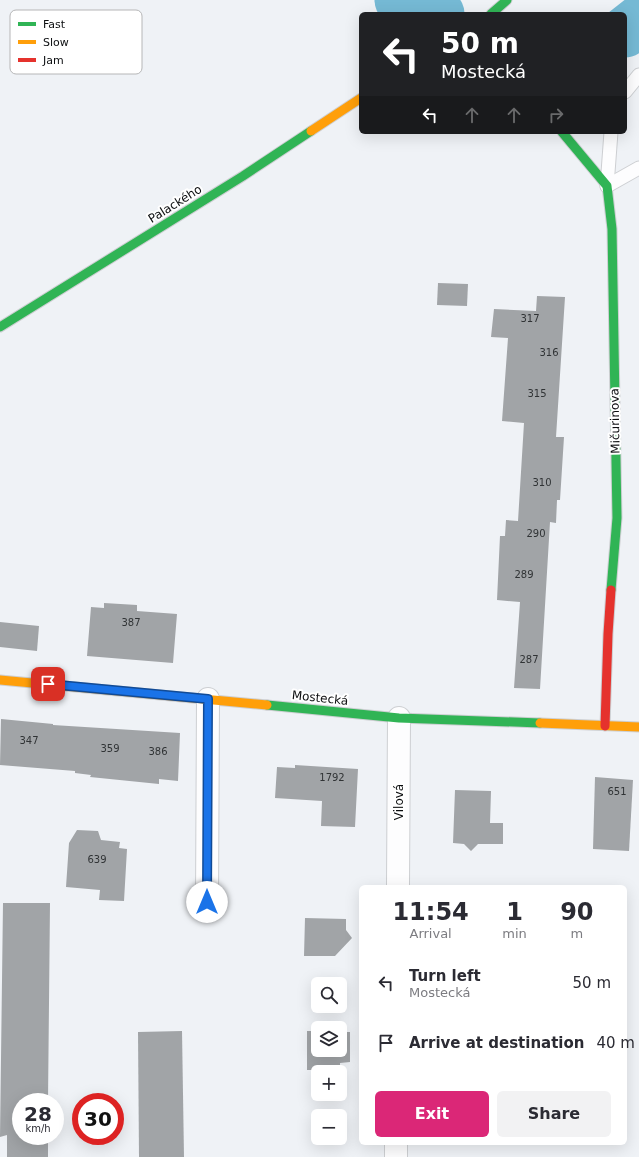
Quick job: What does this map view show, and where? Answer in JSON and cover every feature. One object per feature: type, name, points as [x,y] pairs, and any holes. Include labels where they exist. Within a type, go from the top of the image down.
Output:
[{"type":"street","points":[[493,12],[507,0]]},
{"type":"street","name":"Palackého","points":[[0,327],[243,176],[359,99]]},
{"type":"street","points":[[564,134],[607,186]]},
{"type":"street","name":"Mičurinova","points":[[605,726],[608,634],[617,518],[612,229],[607,186]]},
{"type":"street","name":"Mostecká","points":[[0,680],[399,718],[639,727]]},
{"type":"street","points":[[207,902],[208,699]]},
{"type":"street","name":"Vilová","points":[[398,885],[399,718]]},
{"type":"street","points":[[396,1145],[396,1157]]},
{"type":"lane","points":[[627,90],[639,75]]},
{"type":"lane","points":[[607,186],[611,134]]},
{"type":"lane","points":[[607,186],[639,168]]},
{"type":"building","points":[[438,283],[468,284],[467,306],[437,305]]},
{"type":"building","points":[[537,296],[565,297],[556,437],[564,437],[560,500],[557,500],[556,523],[550,522],[540,689],[514,688],[520,602],[497,600],[500,536],[505,536],[506,520],[518,521],[524,423],[502,421],[508,338],[491,337],[494,309],[536,311]]},
{"type":"building","points":[[104,603],[137,605],[137,611],[177,614],[173,663],[87,656],[91,607],[104,608]]},
{"type":"building","points":[[0,622],[39,626],[37,651],[0,647]]},
{"type":"building","points":[[1,719],[53,725],[180,733],[178,781],[159,779],[159,784],[90,777],[91,775],[75,773],[75,771],[0,765]]},
{"type":"building","points":[[295,765],[358,769],[355,827],[321,826],[322,801],[275,798],[277,767],[295,768]]},
{"type":"building","points":[[595,777],[633,780],[629,851],[593,849]]},
{"type":"building","points":[[455,790],[491,791],[490,823],[503,823],[503,844],[478,844],[471,851],[464,844],[453,843]]},
{"type":"building","points":[[77,830],[98,831],[101,840],[120,842],[119,848],[127,849],[124,901],[99,900],[100,890],[66,887],[69,843]]},
{"type":"building","points":[[3,903],[50,903],[48,1093],[12,1093],[12,1145],[48,1145],[48,1157],[7,1157],[7,1135],[0,1137]]},
{"type":"building","points":[[305,918],[346,919],[346,930],[352,938],[335,956],[304,956]]},
{"type":"building","points":[[182,1031],[184,1157],[139,1157],[138,1032]]},
{"type":"building","points":[[307,1031],[311,1031],[311,1057],[347,1057],[347,1032],[350,1032],[350,1062],[340,1063],[340,1065],[311,1065],[311,1070],[307,1070]]},
{"type":"waterway","points":[[400,0],[433,12]]},
{"type":"waterway","points":[[627,30],[639,21]]},
{"type":"traffic: fast","points":[[493,12],[507,0]]},
{"type":"traffic: fast","points":[[0,327],[243,176],[311,131]]},
{"type":"traffic: fast","points":[[564,134],[607,186],[612,229],[617,518],[611,590]]},
{"type":"traffic: fast","points":[[267,705],[399,718],[540,723]]},
{"type":"traffic: slow","points":[[311,131],[359,99]]},
{"type":"traffic: slow","points":[[0,680],[267,705]]},
{"type":"traffic: slow","points":[[540,723],[639,727]]},
{"type":"traffic: jam","points":[[605,726],[611,590]]},
{"type":"route","points":[[48,684],[208,699],[207,902]]}]
